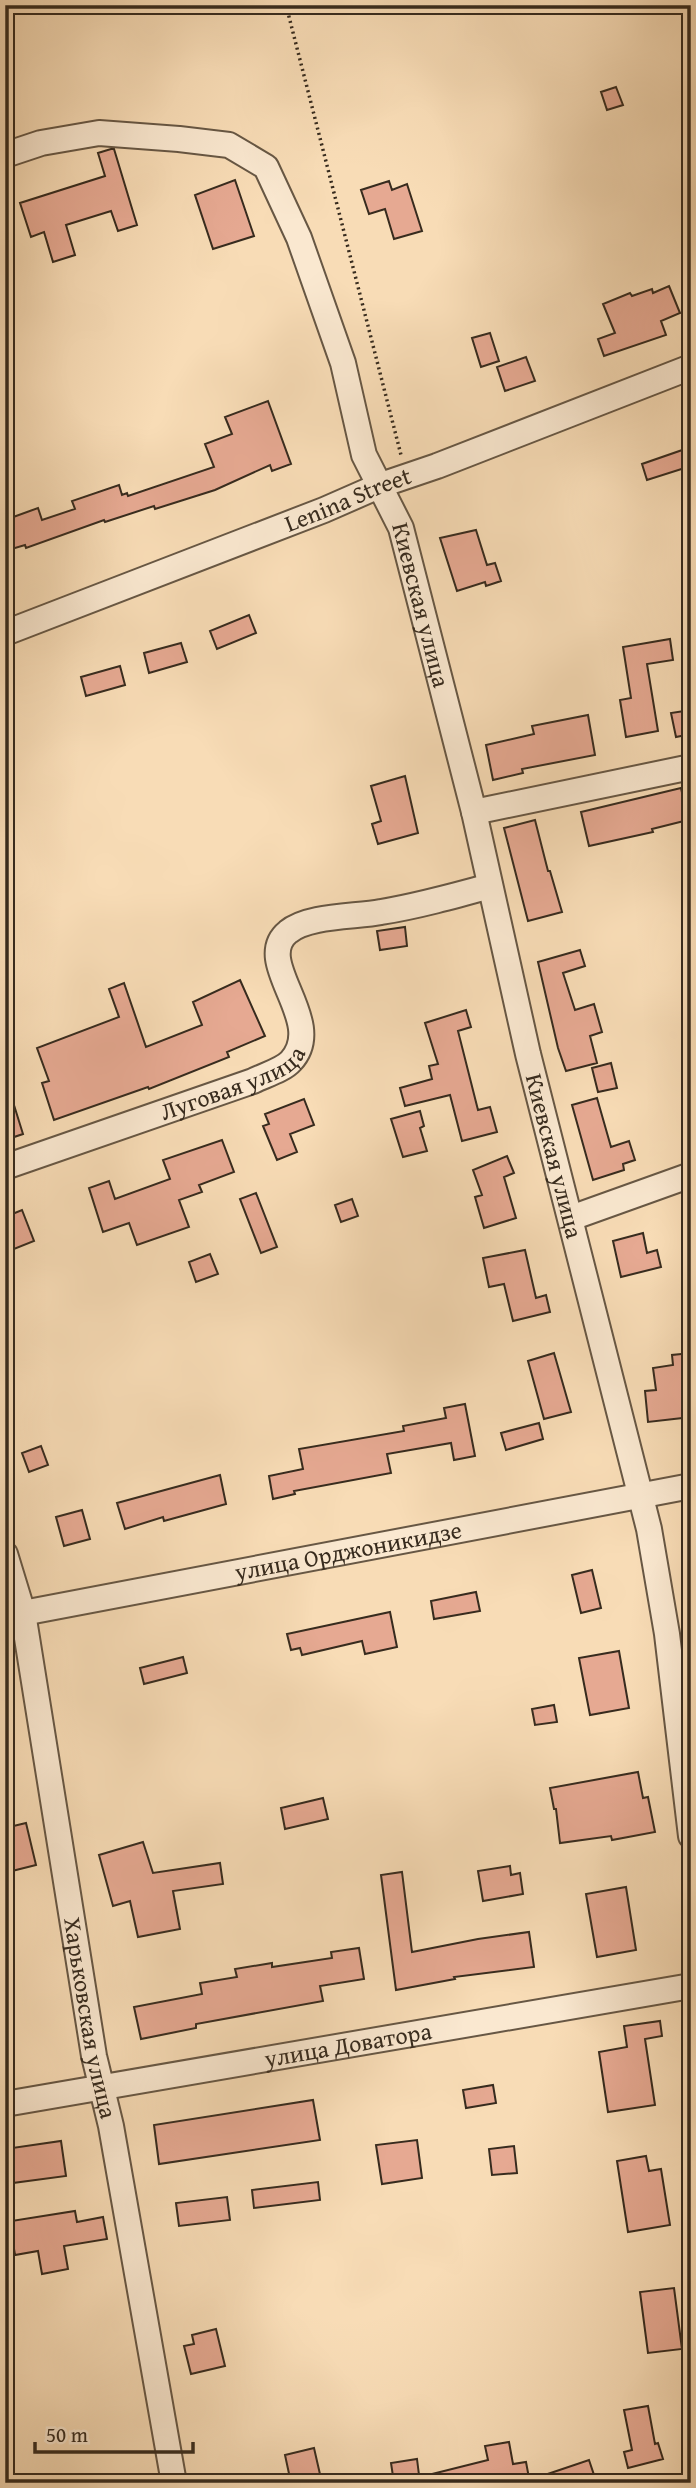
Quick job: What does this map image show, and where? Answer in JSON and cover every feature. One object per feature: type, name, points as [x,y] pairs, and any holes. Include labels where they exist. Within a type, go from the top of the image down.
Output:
[{"type":"street","name":"Киевская улица","points":[[5,155],[41,143],[99,133],[229,145],[266,167],[304,250],[343,363],[364,455],[401,528],[474,812],[528,1054],[571,1218],[659,1581],[691,1836]]},
{"type":"street","name":"Lenina Street","points":[[5,633],[691,367]]},
{"type":"street","points":[[474,812],[691,767]]},
{"type":"street","name":"Луговая улица","points":[[5,1167],[253,1081],[290,1062],[301,1045],[303,1029],[280,967],[278,952],[282,939],[295,927],[381,912],[490,886]]},
{"type":"street","points":[[571,1218],[691,1175]]},
{"type":"street","name":"улица Орджоникидзе","points":[[14,1616],[691,1486]]},
{"type":"street","name":"Харьковская улица","points":[[5,1554],[14,1616],[61,1856],[100,2087],[111,2126],[174,2483]]},
{"type":"street","name":"улица Доватора","points":[[5,2104],[691,1986]]},
{"type":"path","points":[[286,5],[406,477]]},
{"type":"building","points":[[616,87],[623,105],[607,110],[601,92]]},
{"type":"building","points":[[114,149],[137,225],[118,231],[111,211],[66,225],[75,255],[53,262],[44,232],[31,237],[20,203],[105,176],[98,153]]},
{"type":"building","points":[[235,180],[254,236],[213,249],[195,195]]},
{"type":"building","points":[[389,181],[392,190],[407,184],[422,231],[394,239],[385,209],[369,214],[361,190]]},
{"type":"building","points":[[669,286],[680,313],[661,321],[666,335],[604,356],[598,339],[615,333],[603,304],[630,293],[632,296],[652,289],[653,293]]},
{"type":"building","points":[[490,333],[499,361],[481,367],[472,338]]},
{"type":"building","points":[[526,357],[535,381],[505,391],[497,367]]},
{"type":"building","points":[[268,401],[291,464],[272,471],[270,465],[215,490],[155,509],[154,506],[105,522],[104,520],[26,548],[25,545],[5,551],[5,520],[38,508],[42,520],[75,509],[72,501],[119,485],[122,495],[127,493],[128,496],[214,467],[205,444],[232,434],[225,417]]},
{"type":"building","points":[[691,447],[691,466],[647,480],[642,464]]},
{"type":"building","points":[[476,530],[487,565],[495,563],[501,581],[486,586],[485,582],[457,591],[440,538]]},
{"type":"building","points":[[249,615],[256,633],[217,649],[210,631]]},
{"type":"building","points":[[670,639],[673,660],[647,664],[658,731],[626,737],[620,700],[631,698],[623,647]]},
{"type":"building","points":[[181,643],[187,662],[149,673],[144,653]]},
{"type":"building","points":[[120,666],[125,685],[86,696],[81,677]]},
{"type":"building","points":[[691,710],[691,734],[676,737],[671,713]]},
{"type":"building","points":[[588,715],[595,755],[522,769],[523,773],[493,780],[486,745],[534,734],[532,726]]},
{"type":"building","points":[[405,776],[418,833],[378,844],[372,824],[381,821],[371,786]]},
{"type":"building","points":[[681,788],[688,820],[652,829],[653,832],[589,846],[581,812]]},
{"type":"building","points":[[535,820],[562,912],[528,921],[504,828]]},
{"type":"building","points":[[405,927],[407,946],[380,950],[377,931]]},
{"type":"building","points":[[580,950],[585,966],[563,973],[575,1010],[594,1004],[602,1032],[590,1036],[597,1063],[566,1071],[538,962]]},
{"type":"building","points":[[240,980],[265,1036],[227,1052],[229,1057],[149,1089],[148,1087],[54,1120],[42,1083],[49,1081],[37,1048],[119,1017],[109,989],[124,983],[146,1047],[202,1025],[193,1002]]},
{"type":"building","points":[[466,1010],[471,1027],[458,1031],[478,1110],[490,1107],[497,1132],[462,1141],[450,1095],[405,1106],[400,1088],[432,1079],[429,1066],[438,1064],[425,1023]]},
{"type":"building","points":[[611,1063],[617,1088],[598,1092],[592,1068]]},
{"type":"building","points":[[9,1089],[23,1134],[5,1140],[5,1090]]},
{"type":"building","points":[[597,1098],[611,1147],[629,1141],[635,1160],[623,1164],[624,1170],[593,1180],[572,1105]]},
{"type":"building","points":[[304,1099],[314,1125],[290,1134],[297,1152],[277,1160],[263,1126],[269,1124],[265,1114]]},
{"type":"building","points":[[420,1111],[424,1126],[420,1128],[427,1151],[403,1157],[391,1119]]},
{"type":"building","points":[[222,1140],[234,1172],[199,1185],[202,1192],[179,1200],[189,1227],[137,1245],[129,1223],[103,1232],[89,1188],[109,1181],[115,1199],[170,1179],[163,1160]]},
{"type":"building","points":[[507,1156],[514,1173],[504,1177],[516,1218],[484,1228],[475,1197],[482,1195],[473,1170]]},
{"type":"building","points":[[256,1193],[277,1247],[261,1253],[240,1199]]},
{"type":"building","points":[[352,1199],[358,1216],[341,1222],[335,1205]]},
{"type":"building","points":[[22,1210],[34,1241],[14,1249],[5,1226],[5,1217]]},
{"type":"building","points":[[643,1233],[647,1253],[657,1250],[661,1267],[621,1277],[613,1241]]},
{"type":"building","points":[[525,1250],[536,1298],[546,1295],[550,1312],[513,1321],[504,1284],[489,1287],[483,1258]]},
{"type":"building","points":[[210,1254],[218,1274],[196,1282],[189,1262]]},
{"type":"building","points":[[554,1353],[571,1412],[544,1419],[528,1361]]},
{"type":"building","points":[[691,1353],[691,1417],[648,1422],[645,1391],[656,1390],[653,1368],[673,1365],[672,1355]]},
{"type":"building","points":[[465,1404],[475,1456],[454,1460],[451,1443],[387,1454],[391,1473],[294,1491],[295,1494],[273,1499],[269,1476],[303,1469],[299,1449],[404,1431],[403,1426],[446,1418],[444,1408]]},
{"type":"building","points":[[539,1423],[543,1439],[506,1450],[501,1433]]},
{"type":"building","points":[[41,1446],[48,1465],[29,1472],[22,1453]]},
{"type":"building","points":[[220,1475],[226,1504],[164,1521],[163,1517],[125,1529],[117,1503]]},
{"type":"building","points":[[82,1510],[90,1539],[64,1546],[56,1517]]},
{"type":"building","points":[[592,1570],[601,1608],[581,1613],[572,1575]]},
{"type":"building","points":[[476,1592],[480,1611],[434,1619],[431,1601]]},
{"type":"building","points":[[390,1612],[397,1647],[365,1654],[362,1641],[302,1655],[300,1648],[291,1650],[287,1634]]},
{"type":"building","points":[[619,1651],[629,1708],[590,1715],[579,1658]]},
{"type":"building","points":[[183,1657],[187,1673],[144,1684],[140,1668]]},
{"type":"building","points":[[554,1705],[557,1722],[535,1725],[532,1709]]},
{"type":"building","points":[[638,1772],[643,1798],[648,1797],[655,1832],[612,1840],[611,1836],[560,1843],[556,1809],[550,1788]]},
{"type":"building","points":[[323,1798],[328,1819],[285,1829],[281,1808]]},
{"type":"building","points":[[26,1823],[36,1865],[8,1872],[5,1862],[5,1828]]},
{"type":"building","points":[[143,1842],[153,1873],[220,1863],[223,1884],[173,1891],[180,1929],[138,1937],[130,1901],[113,1906],[99,1855]]},
{"type":"building","points":[[510,1866],[511,1875],[520,1873],[523,1894],[483,1901],[478,1871]]},
{"type":"building","points":[[402,1872],[412,1952],[529,1932],[534,1967],[454,1977],[455,1979],[396,1990],[381,1875]]},
{"type":"building","points":[[626,1887],[636,1950],[597,1957],[586,1894]]},
{"type":"building","points":[[359,1948],[364,1979],[320,1986],[323,2001],[196,2024],[196,2028],[141,2039],[134,2007],[202,1994],[200,1983],[237,1977],[235,1969],[272,1963],[272,1967],[332,1958],[331,1952]]},
{"type":"building","points":[[660,2021],[662,2036],[645,2039],[655,2105],[608,2112],[599,2052],[627,2047],[624,2026]]},
{"type":"building","points":[[493,2085],[496,2103],[466,2108],[463,2090]]},
{"type":"building","points":[[313,2100],[320,2140],[159,2164],[154,2125]]},
{"type":"building","points":[[417,2140],[422,2178],[382,2184],[376,2145]]},
{"type":"building","points":[[61,2141],[66,2176],[5,2184],[5,2149]]},
{"type":"building","points":[[514,2146],[517,2173],[492,2175],[489,2149]]},
{"type":"building","points":[[646,2156],[649,2171],[661,2169],[670,2225],[628,2232],[617,2161]]},
{"type":"building","points":[[318,2182],[320,2200],[254,2208],[252,2190]]},
{"type":"building","points":[[227,2197],[230,2220],[179,2226],[176,2203]]},
{"type":"building","points":[[75,2211],[77,2222],[103,2217],[107,2239],[64,2246],[68,2269],[42,2274],[38,2251],[15,2255],[14,2249],[5,2251],[5,2222]]},
{"type":"building","points":[[674,2288],[682,2349],[648,2353],[640,2292]]},
{"type":"building","points":[[216,2329],[225,2366],[191,2374],[184,2346],[194,2344],[192,2335]]},
{"type":"building","points":[[648,2406],[655,2444],[658,2443],[663,2459],[628,2468],[624,2452],[632,2450],[624,2410]]},
{"type":"building","points":[[509,2442],[513,2464],[526,2462],[529,2478],[516,2480],[517,2483],[421,2483],[420,2477],[488,2460],[485,2446]]},
{"type":"building","points":[[314,2448],[322,2483],[291,2483],[285,2455]]},
{"type":"building","points":[[417,2459],[420,2483],[394,2483],[391,2463]]},
{"type":"building","points":[[589,2460],[594,2475],[571,2483],[531,2483],[530,2480]]}]
